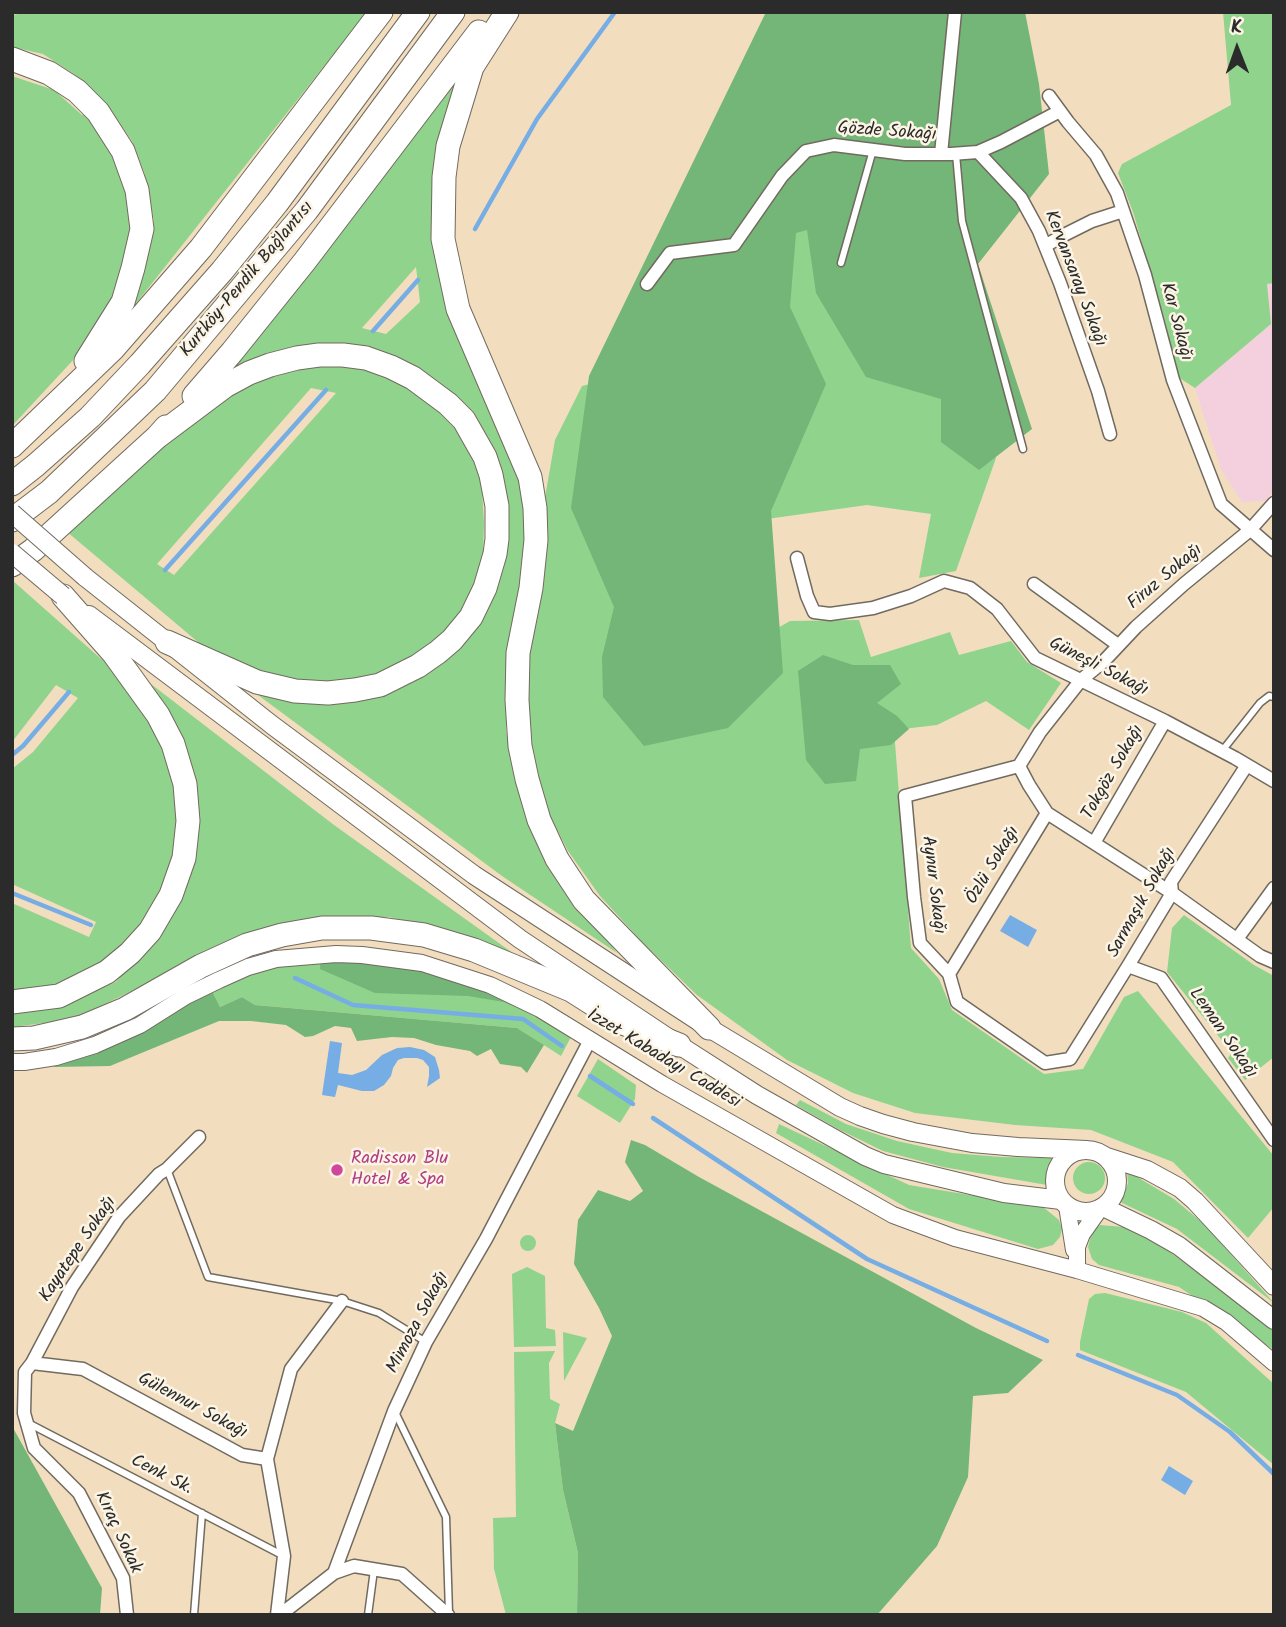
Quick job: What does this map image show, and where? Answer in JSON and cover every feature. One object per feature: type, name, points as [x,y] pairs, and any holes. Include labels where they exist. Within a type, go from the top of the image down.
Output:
[{"type":"highway","points":[[16,443],[113,349],[201,248],[381,12]]},
{"type":"highway","name":"Kurtköy-Pendik Bağlantısı","points":[[12,484],[90,417],[222,271],[277,203],[418,12]]},
{"type":"highway","name":"Kurtköy-Pendik Bağlantısı","points":[[12,520],[49,492],[155,391],[307,210],[453,12]]},
{"type":"highway","points":[[157,437],[232,352],[305,261],[495,12]]},
{"type":"highway","points":[[507,12],[472,67],[448,146],[444,177],[443,239],[458,309],[530,477],[535,508],[536,540],[531,588],[518,653],[520,746],[539,820],[557,859],[584,900],[709,1028]]},
{"type":"highway","points":[[12,59],[50,72],[77,90],[98,112],[123,151],[137,190],[142,229],[124,302],[91,356],[16,443]]},
{"type":"highway","points":[[12,565],[33,550],[157,437],[225,386],[249,373],[297,358],[343,355],[366,358],[413,377],[448,404],[464,421],[485,457],[491,475],[497,506],[497,540],[485,588],[471,617],[438,652],[418,666],[380,685],[328,693],[296,691],[257,682],[167,642]]},
{"type":"highway","points":[[12,1002],[60,996],[107,972],[130,953],[150,931],[171,895],[184,858],[188,821],[185,785],[173,744],[158,715],[114,654],[63,596]]},
{"type":"highway","points":[[12,1039],[34,1038],[82,1027],[125,1009],[201,966],[247,945],[322,928],[371,928],[424,935],[474,950],[571,990],[623,1023],[679,1045]]},
{"type":"main road","points":[[12,513],[85,577],[272,726],[474,875],[709,1028],[840,1107],[883,1124],[972,1143],[1097,1151],[1147,1170],[1180,1188],[1195,1201],[1274,1286]]},
{"type":"main road","points":[[12,553],[63,596],[520,939],[757,1095],[865,1156],[884,1164],[1004,1193],[1064,1203],[1077,1211],[1088,1213],[1108,1204],[1118,1185],[1114,1165],[1107,1157]]},
{"type":"main road","points":[[1064,1203],[1056,1191],[1056,1171],[1068,1156],[1087,1150]]},
{"type":"main road","points":[[1101,1209],[1179,1245],[1274,1320]]},
{"type":"street","points":[[942,154],[956,12]]},
{"type":"street","name":"Kar Sokağı","points":[[1049,96],[1097,155],[1118,193],[1145,275],[1173,380],[1221,504],[1274,550]]},
{"type":"street","name":"Gözde Sokağı","points":[[647,284],[670,253],[734,245],[782,176],[806,151],[834,145],[905,154],[978,152],[1060,111]]},
{"type":"street","name":"Kervansaray Sokağı","points":[[978,152],[1021,198],[1045,246],[1098,391],[1110,433]]},
{"type":"street","points":[[1045,246],[1092,221],[1123,211]]},
{"type":"street","name":"Firuz Sokağı","points":[[1019,766],[1040,732],[1081,680],[1184,584],[1250,530],[1274,503]]},
{"type":"street","name":"Güneşli Sokağı","points":[[797,558],[814,612],[830,614],[873,608],[911,596],[944,581],[970,588],[997,609],[1035,658],[1271,776]]},
{"type":"street","points":[[1034,584],[1118,645]]},
{"type":"street","name":"Tokgöz Sokağı","points":[[1094,843],[1165,721]]},
{"type":"street","name":"Sarmaşık Sokağı","points":[[1070,1059],[1172,893],[1171,882],[1247,765]]},
{"type":"street","points":[[1019,766],[1047,813],[1172,893],[1260,956],[1274,962]]},
{"type":"street","name":"Aynur Sokağı","points":[[1019,766],[905,796],[920,943],[949,974],[957,1002],[1045,1063],[1070,1059]]},
{"type":"street","name":"Özlü Sokağı","points":[[949,974],[1047,813]]},
{"type":"street","points":[[1237,939],[1274,888]]},
{"type":"street","name":"İzzet Kabadayı Caddesi","points":[[12,1062],[55,1057],[95,1045],[140,1025],[186,996],[248,967],[276,959],[336,954],[422,963],[490,985],[540,1009],[662,1084],[893,1216],[955,1238],[1077,1270],[1203,1308],[1226,1322],[1274,1363]]},
{"type":"street","name":"Leman Sokağı","points":[[1128,966],[1161,978],[1274,1140]]},
{"type":"street","name":"Mimoza Sokağı","points":[[334,1573],[394,1411],[426,1342],[486,1239],[590,1040]]},
{"type":"street","name":"Kayatepe Sokağı","points":[[32,1363],[72,1287],[119,1217],[159,1174],[199,1137]]},
{"type":"street","points":[[1064,1203],[1077,1270]]},
{"type":"street","points":[[1077,1270],[1077,1247],[1082,1234],[1101,1209]]},
{"type":"street","points":[[279,1615],[284,1556],[267,1459],[291,1369],[342,1301]]},
{"type":"street","name":"Kıraç Sokak","points":[[32,1363],[25,1372],[24,1413],[34,1448],[79,1493],[123,1578],[127,1615]]},
{"type":"street","name":"Gülennur Sokağı","points":[[32,1363],[83,1369],[243,1455],[267,1459]]},
{"type":"street","points":[[279,1615],[334,1573],[354,1566],[402,1574],[449,1615]]},
{"type":"lane","points":[[841,263],[873,150]]},
{"type":"lane","points":[[956,154],[962,221],[1023,449]]},
{"type":"lane","points":[[1222,751],[1260,703],[1269,696],[1274,696]]},
{"type":"lane","points":[[167,1169],[208,1277],[342,1301],[379,1313],[426,1342]]},
{"type":"lane","points":[[394,1411],[446,1517],[449,1615]]},
{"type":"lane","name":"Cenk Sk.","points":[[26,1422],[284,1556]]},
{"type":"lane","points":[[194,1615],[202,1513]]},
{"type":"lane","points":[[368,1615],[374,1570]]},
{"type":"shaded area","points":[[1274,283],[1274,490],[1266,501],[1242,502],[1221,469],[1195,388],[1271,324],[1267,284]]},
{"type":"green space","points":[[32,12],[367,12],[130,311],[146,265],[154,221],[144,172],[132,141],[113,113],[74,74],[43,54],[12,47],[12,15]]},
{"type":"green space","points":[[766,12],[1025,12],[1039,84],[1049,174],[978,264],[1032,429],[979,470],[941,442],[941,399],[866,377],[816,293],[807,230],[796,233],[790,307],[826,384],[771,511],[783,673],[728,728],[644,746],[603,697],[602,657],[614,607],[571,508],[589,376]]},
{"type":"green space","points":[[1223,12],[1274,12],[1274,283],[1267,284],[1271,324],[1195,388],[1178,377],[1164,317],[1133,212],[1118,173],[1122,164],[1231,105]]},
{"type":"green space","points":[[465,62],[434,247],[448,307],[519,473],[527,535],[506,677],[506,730],[515,775],[549,868],[617,953],[502,876],[254,692],[392,690],[490,596],[492,451],[381,352],[222,379]],"holes":[[[416,267],[420,302],[386,334],[362,328]]]},
{"type":"green space","points":[[12,76],[54,90],[82,115],[87,112],[109,145],[127,182],[133,228],[115,294],[75,358],[12,426]]},
{"type":"green space","points":[[820,202],[925,366],[996,458],[956,571],[919,578],[931,514],[867,505],[767,519],[778,222]]},
{"type":"green space","points":[[312,360],[362,366],[420,390],[460,434],[481,472],[483,557],[470,597],[450,632],[403,668],[361,679],[313,682],[278,680],[217,658],[66,531],[217,398],[271,370]],"holes":[[[311,388],[336,393],[174,575],[157,564]]]},
{"type":"green space","points":[[625,375],[674,687],[790,621],[859,620],[871,657],[950,632],[959,655],[1011,641],[1027,662],[1061,683],[1029,730],[986,701],[937,725],[894,730],[911,948],[939,979],[952,1010],[1044,1074],[1083,1069],[1124,997],[1138,991],[1274,1156],[1274,1207],[1248,1238],[1173,1162],[1091,1130],[1015,1125],[915,1113],[853,1093],[787,1060],[697,995],[644,944],[600,896],[568,851],[544,804],[531,764],[526,677],[544,503],[555,440],[582,386]]},
{"type":"green space","points":[[12,580],[108,665],[133,694],[165,752],[173,779],[178,812],[176,844],[166,886],[141,929],[100,966],[72,980],[42,990],[12,994],[12,903],[89,937],[96,922],[12,884],[12,769],[33,752],[78,698],[56,685],[12,742]]},
{"type":"green space","points":[[823,655],[853,665],[890,665],[901,684],[877,703],[897,716],[909,729],[891,745],[860,749],[856,781],[825,784],[806,760],[798,671]]},
{"type":"green space","points":[[151,684],[334,825],[517,956],[445,929],[389,917],[336,917],[230,942],[87,1013],[53,1022],[12,1027],[12,1012],[61,1006],[116,982],[163,929],[182,895],[176,729]]},
{"type":"green space","points":[[1184,915],[1254,965],[1274,976],[1274,1057],[1245,1080],[1228,1058],[1232,1053],[1167,972],[1172,928]]},
{"type":"green space","points":[[321,954],[387,960],[501,995],[559,1025],[504,1002],[468,996],[375,993],[320,969]]},
{"type":"green space","points":[[325,954],[501,995],[572,1035],[561,1056],[517,1028],[255,1005],[242,997],[220,1007],[209,985],[261,962]]},
{"type":"green space","points":[[209,985],[220,1007],[242,997],[255,1005],[517,1028],[544,1045],[527,1073],[521,1067],[500,1064],[491,1049],[477,1056],[470,1051],[414,1038],[392,1037],[357,1041],[351,1028],[335,1026],[305,1037],[286,1025],[219,1021],[110,1066],[53,1067]]},
{"type":"green space","points":[[598,1059],[636,1085],[635,1099],[620,1123],[577,1096]]},
{"type":"green space","points":[[800,1100],[846,1124],[897,1141],[952,1153],[1054,1158],[1047,1185],[943,1167],[883,1151],[796,1105]]},
{"type":"green space","points":[[779,1124],[909,1185],[1043,1207],[1059,1220],[1062,1229],[1060,1237],[1053,1245],[1038,1249],[909,1209],[776,1133]]},
{"type":"green space","points":[[631,1140],[645,1145],[976,1328],[1043,1360],[1008,1393],[973,1396],[968,1477],[937,1546],[877,1615],[577,1615],[578,1553],[563,1490],[555,1423],[573,1431],[612,1336],[574,1264],[578,1220],[598,1190],[630,1201],[643,1191],[625,1162]]},
{"type":"green space","points":[[1089,1162],[1100,1167],[1105,1178],[1100,1189],[1089,1194],[1078,1189],[1073,1178],[1078,1167]]},
{"type":"green space","points":[[1127,1171],[1174,1199],[1204,1224],[1274,1303],[1177,1229],[1118,1201],[1128,1183]]},
{"type":"green space","points":[[1100,1225],[1124,1227],[1155,1241],[1274,1330],[1274,1350],[1179,1287],[1099,1265],[1092,1259],[1088,1247],[1092,1231]]},
{"type":"green space","points":[[528,1235],[534,1237],[534,1249],[528,1251],[522,1249],[520,1243],[522,1237]]},
{"type":"green space","points":[[527,1267],[545,1276],[546,1328],[555,1330],[556,1346],[514,1347],[512,1274]]},
{"type":"green space","points":[[1105,1293],[1182,1312],[1206,1323],[1274,1384],[1274,1465],[1186,1392],[1080,1350],[1089,1299],[1095,1294]]},
{"type":"green space","points":[[563,1332],[587,1338],[564,1381]]},
{"type":"green space","points":[[555,1351],[549,1363],[550,1399],[560,1404],[555,1423],[563,1490],[578,1553],[577,1615],[506,1615],[494,1569],[493,1518],[516,1517],[514,1352]]},
{"type":"green space","points":[[12,1426],[102,1588],[100,1615],[12,1615]]},
{"type":"water","points":[[1010,915],[1037,930],[1028,947],[1000,931]]},
{"type":"water","points":[[330,1041],[342,1043],[338,1073],[352,1075],[366,1070],[382,1055],[397,1048],[410,1047],[424,1050],[435,1057],[440,1078],[427,1087],[429,1067],[423,1060],[404,1058],[398,1060],[384,1085],[374,1091],[338,1085],[335,1097],[322,1095]]},
{"type":"water","points":[[1169,1466],[1193,1481],[1185,1495],[1161,1480]]},
{"type":"waterway","points":[[475,229],[537,119],[615,12]]},
{"type":"waterway","points":[[373,331],[418,280]]},
{"type":"waterway","points":[[165,570],[326,390]]},
{"type":"waterway","points":[[12,755],[23,746],[69,692]]},
{"type":"waterway","points":[[12,893],[91,925]]},
{"type":"waterway","points":[[295,978],[353,1005],[523,1019],[562,1046]]},
{"type":"waterway","points":[[590,1076],[633,1104]]},
{"type":"waterway","points":[[653,1118],[867,1259],[1047,1341]]},
{"type":"waterway","points":[[1078,1355],[1177,1395],[1230,1432],[1274,1474]]},
{"type":"place","name":"Radisson Blu Hotel & Spa","points":[[337,1170]]}]
